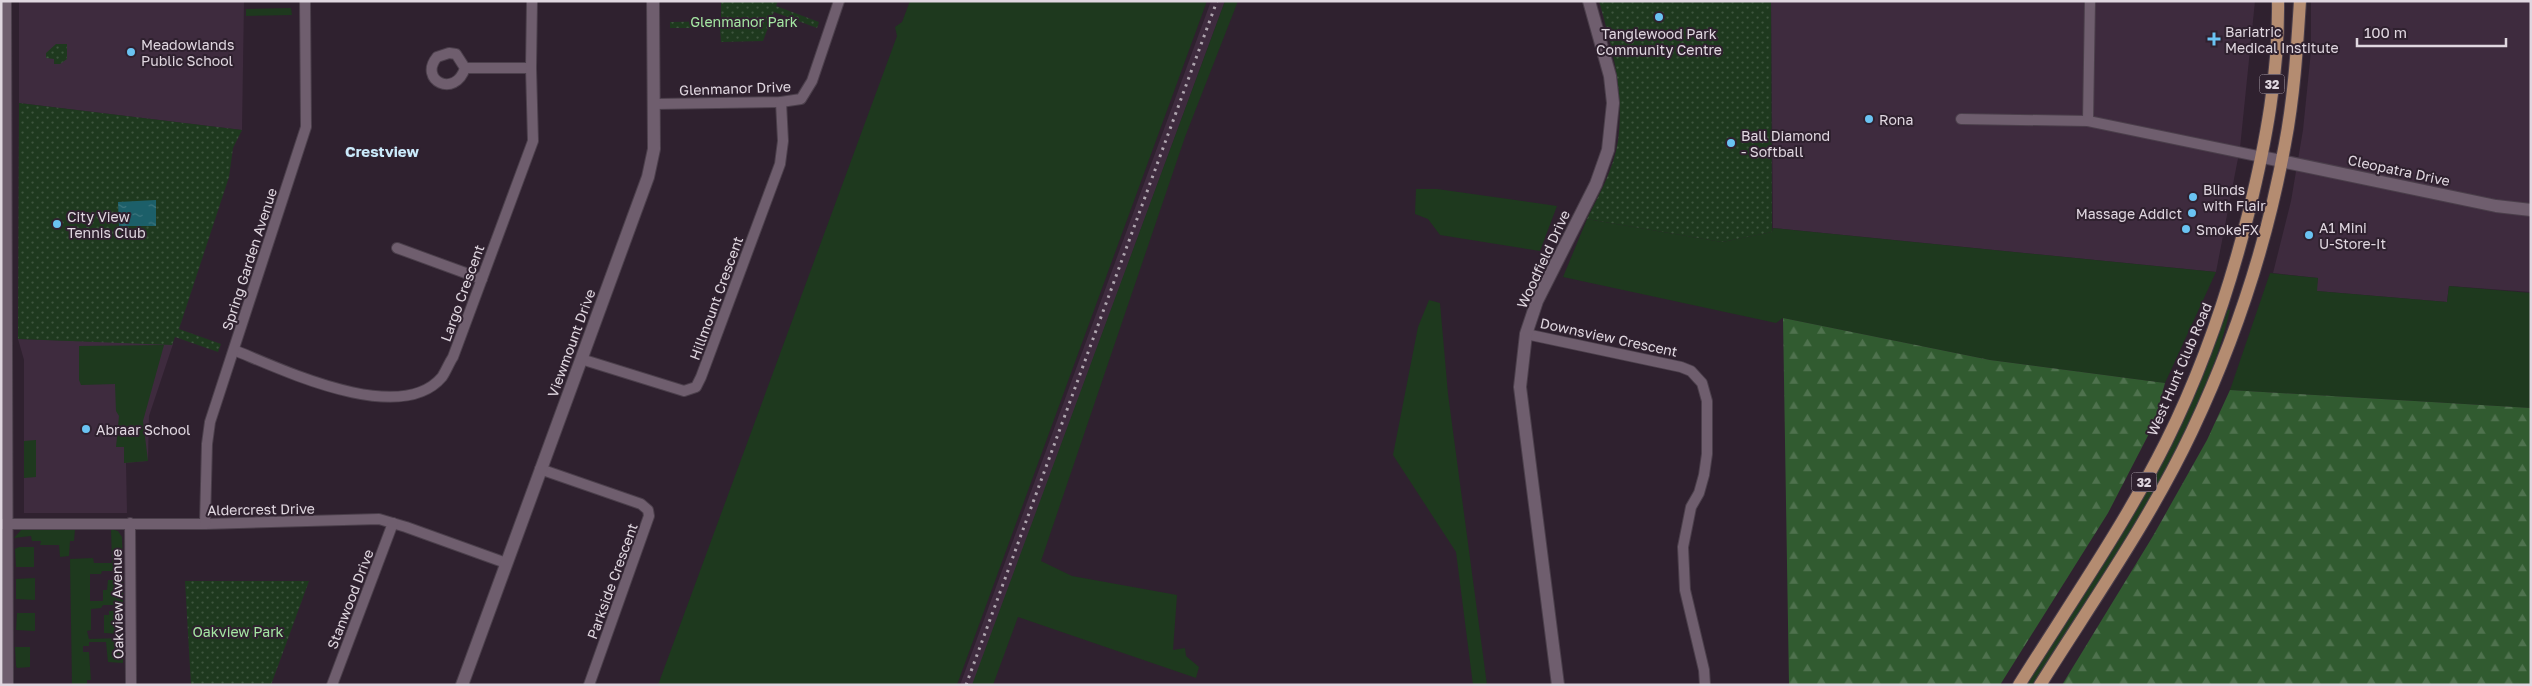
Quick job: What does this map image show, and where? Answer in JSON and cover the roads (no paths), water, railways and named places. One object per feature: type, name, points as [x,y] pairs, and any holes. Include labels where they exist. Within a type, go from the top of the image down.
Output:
[{"type":"main road","name":"West Hunt Club Road","points":[[2019,685],[2138,495],[2170,434],[2217,324],[2236,262],[2262,157],[2270,106],[2278,1]]},
{"type":"main road","name":"32","points":[[2040,685],[2135,535],[2192,432],[2226,353],[2248,293],[2281,161],[2291,98],[2300,1]]},
{"type":"street","points":[[6,1],[5,524],[8,685]]},
{"type":"street","name":"Spring Garden Avenue","points":[[205,524],[207,444],[210,422],[306,127],[305,1]]},
{"type":"street","name":"Largo Crescent","points":[[234,350],[337,390],[379,397],[408,395],[442,378],[453,357],[533,141],[532,1]]},
{"type":"street","name":"Viewmount Drive","points":[[462,685],[648,177],[654,149],[653,1]]},
{"type":"street","name":"Glenmanor Drive","points":[[654,104],[781,102],[801,99],[812,81],[839,1]]},
{"type":"street","name":"Woodfield Drive","points":[[1558,685],[1520,388],[1526,334],[1537,301],[1596,184],[1608,150],[1613,104],[1610,76],[1589,1]]},
{"type":"street","points":[[2088,121],[2090,1]]},
{"type":"street","points":[[465,68],[531,68]]},
{"type":"street","name":"Hillmount Crescent","points":[[582,359],[684,391],[696,387],[702,377],[780,164],[783,141],[781,102]]},
{"type":"street","points":[[1961,119],[2088,121],[2262,157]]},
{"type":"street","name":"Cleopatra Drive","points":[[2262,157],[2496,206],[2531,210]]},
{"type":"street","points":[[397,248],[482,278]]},
{"type":"street","name":"Downsview Crescent","points":[[1526,334],[1681,367],[1691,371],[1702,383],[1707,401],[1707,454],[1699,493],[1691,508],[1683,547],[1685,590],[1704,670],[1705,685]]},
{"type":"street","name":"Parkside Crescent","points":[[540,469],[641,504],[648,510],[649,516],[589,685]]},
{"type":"street","name":"Aldercrest Drive","points":[[5,524],[205,524],[379,519],[506,563]]},
{"type":"street","name":"Oakview Avenue","points":[[130,523],[131,685]]},
{"type":"street","name":"Stanwood Drive","points":[[332,685],[394,523]]},
{"type":"water","points":[[156,200],[156,226],[119,226],[118,202]]},
{"type":"railway","points":[[966,685],[1217,1]]},
{"type":"place","name":"Tanglewood Park Community Centre","points":[[1659,17]]},
{"type":"place","name":"Bariatric Medical Institute","points":[[2214,39]]},
{"type":"place","name":"Meadowlands Public School","points":[[131,52]]},
{"type":"place","name":"Rona","points":[[1869,119]]},
{"type":"place","name":"Ball Diamond - Softball","points":[[1731,143]]},
{"type":"place","name":"Blinds with Flair","points":[[2193,197]]},
{"type":"place","name":"Massage Addict","points":[[2192,213]]},
{"type":"place","name":"City View Tennis Club","points":[[57,224]]},
{"type":"place","name":"SmokeFX","points":[[2186,229]]},
{"type":"place","name":"A1 Mini U-Store-It","points":[[2309,235]]},
{"type":"place","name":"Abraar School","points":[[86,429]]},
{"type":"district","name":"Crestview","points":[[382,151]]},
{"type":"park label","name":"Glenmanor Park","points":[[744,21]]},
{"type":"park label","name":"Oakview Park","points":[[238,631]]}]
